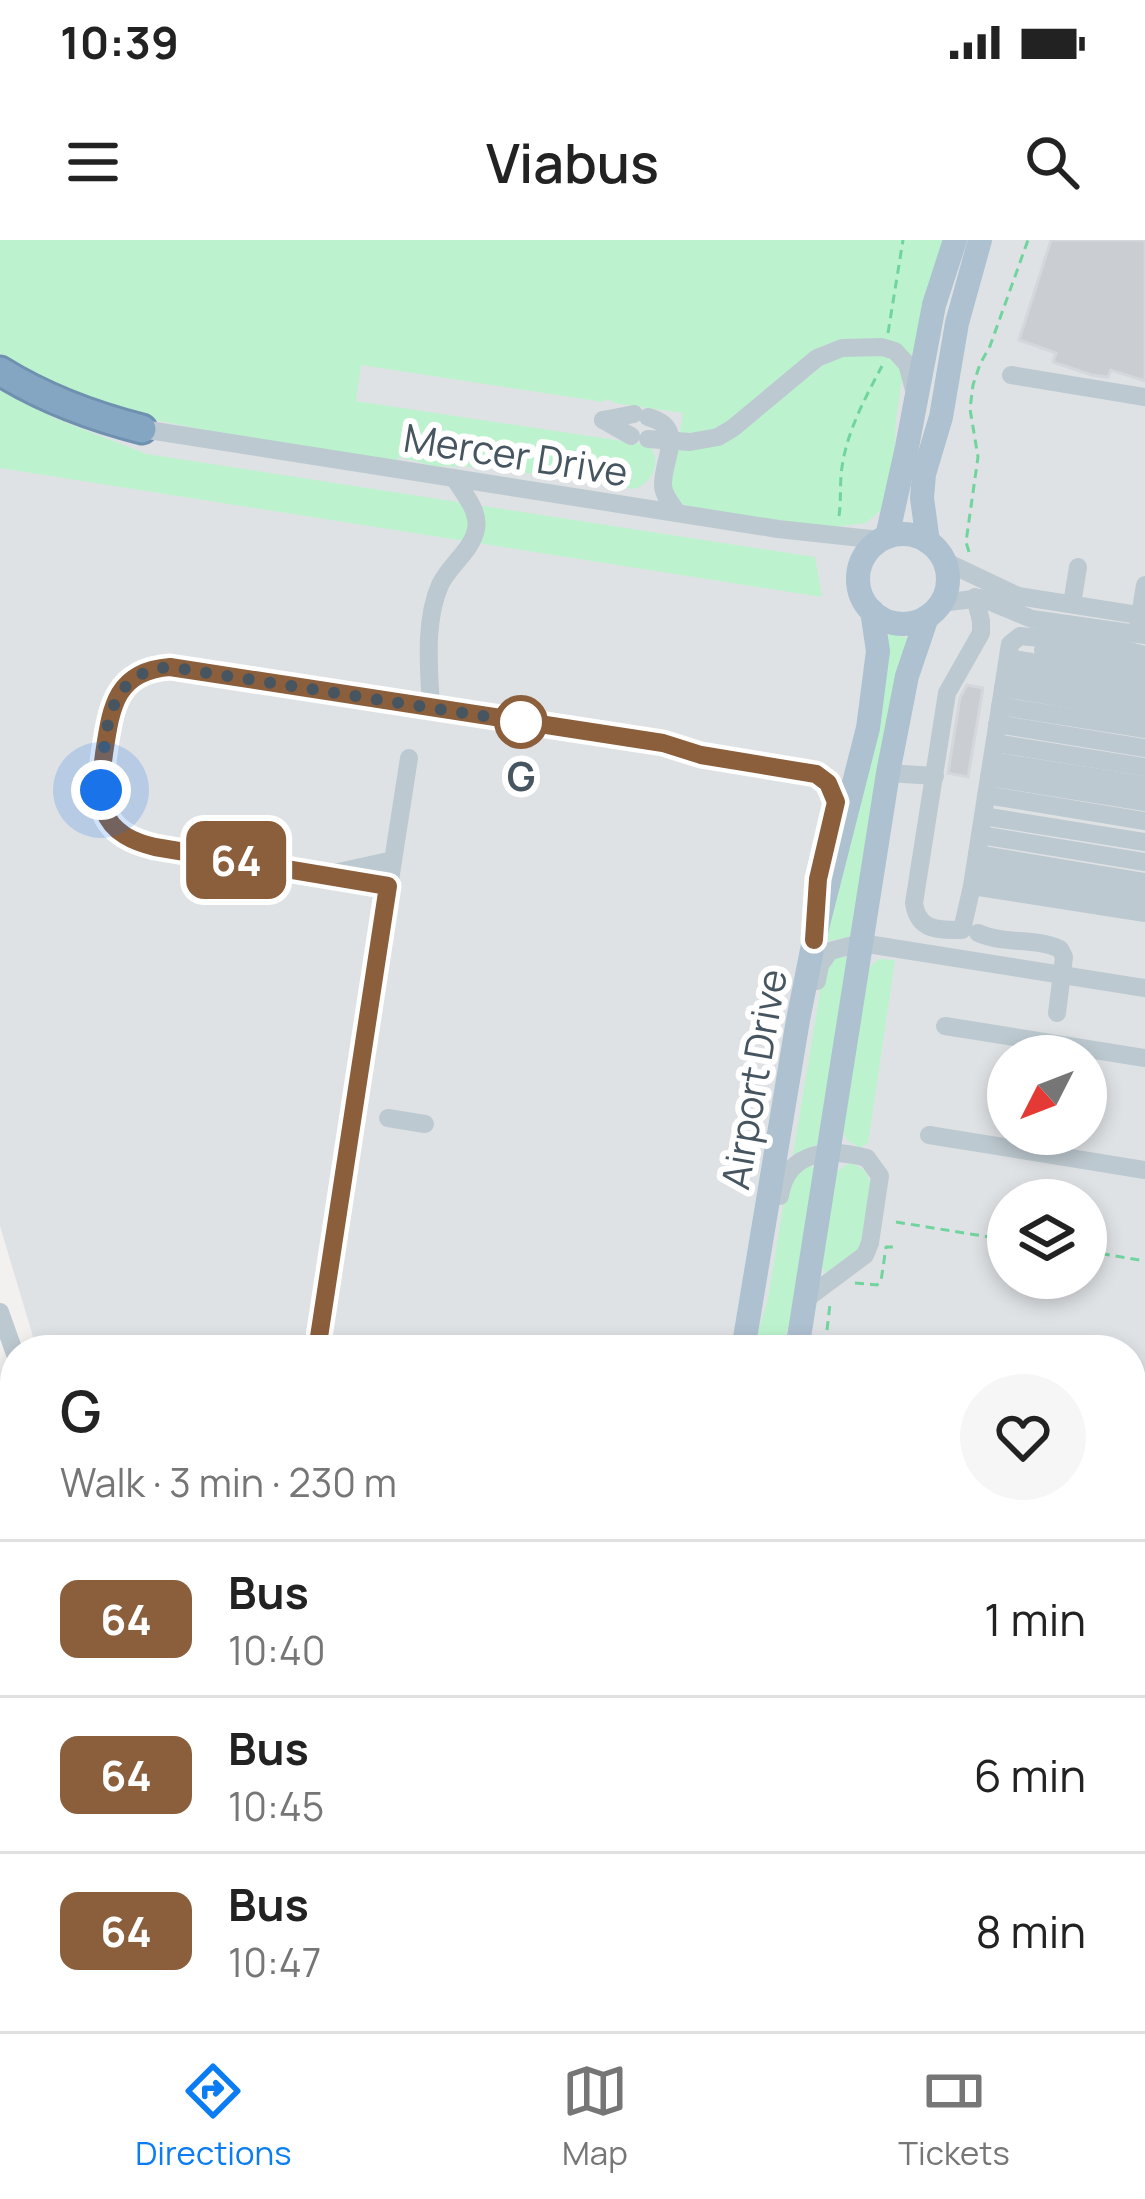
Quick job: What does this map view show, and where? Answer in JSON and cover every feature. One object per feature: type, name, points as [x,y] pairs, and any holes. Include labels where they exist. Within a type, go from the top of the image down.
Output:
[{"type":"highway","points":[[0,370],[58,403],[142,429]]},
{"type":"main road","points":[[934,610],[908,624],[889,622],[864,601],[858,578],[866,554],[883,538],[935,298],[955,240]]},
{"type":"main road","points":[[799,1335],[887,773],[907,676],[947,590],[948,575],[936,552],[922,498],[924,474],[980,240]]},
{"type":"main road","points":[[883,538],[912,535],[936,552]]},
{"type":"main road","name":"Airport Drive","points":[[746,1335],[814,940],[872,706],[878,651],[872,611]]},
{"type":"street","points":[[641,438],[707,441],[727,432],[828,352],[850,347],[886,348],[904,359],[916,400]]},
{"type":"street","points":[[1011,375],[1145,398]]},
{"type":"street","points":[[623,504],[647,490],[657,476],[660,451],[603,420],[641,416],[664,423],[671,441],[663,488],[677,512]]},
{"type":"street","name":"Mercer Drive","points":[[142,429],[837,536],[883,538]]},
{"type":"street","points":[[431,708],[432,620],[441,583],[477,527],[474,512],[454,478]]},
{"type":"street","points":[[936,552],[1018,596],[1072,604],[1142,625]]},
{"type":"street","points":[[1072,604],[1078,567]]},
{"type":"street","points":[[1142,625],[1145,585]]},
{"type":"street","points":[[934,610],[975,597],[1028,618],[1142,625]]},
{"type":"street","points":[[975,597],[981,633],[949,687],[914,903],[919,920],[932,929],[962,930],[991,762],[1020,637],[1101,644],[1145,655]]},
{"type":"street","points":[[402,703],[419,680],[430,646]]},
{"type":"street","points":[[388,886],[155,847],[127,838],[110,822],[102,800],[112,705],[128,682],[170,667],[663,743],[701,755],[809,772],[828,783],[836,802],[818,879],[814,940]]},
{"type":"street","points":[[991,762],[1145,667]]},
{"type":"street","points":[[991,762],[1145,681]]},
{"type":"street","points":[[991,762],[1145,696]]},
{"type":"street","points":[[991,762],[1145,712]]},
{"type":"street","points":[[991,762],[1145,729]]},
{"type":"street","points":[[991,762],[1145,748]]},
{"type":"street","points":[[319,1335],[409,758]]},
{"type":"street","points":[[991,762],[1145,767]]},
{"type":"street","points":[[991,762],[1145,785]]},
{"type":"street","points":[[991,762],[1145,802]]},
{"type":"street","points":[[991,762],[1145,821]]},
{"type":"street","points":[[991,762],[1145,842]]},
{"type":"street","points":[[991,762],[1145,862]]},
{"type":"street","points":[[991,762],[1145,882]]},
{"type":"street","points":[[991,762],[1145,897]]},
{"type":"street","points":[[991,762],[1145,913]]},
{"type":"street","points":[[887,773],[935,776]]},
{"type":"street","points":[[329,875],[393,860]]},
{"type":"street","points":[[978,932],[1022,944],[1055,945],[1064,957],[1058,1013]]},
{"type":"street","points":[[787,1083],[807,1028],[823,960],[836,948],[861,943],[1145,988]]},
{"type":"street","points":[[945,1026],[1145,1058]]},
{"type":"street","points":[[388,1118],[425,1124]]},
{"type":"street","points":[[929,1135],[1145,1170]]},
{"type":"street","points":[[752,1304],[771,1249],[785,1174],[801,1161],[827,1152],[867,1158],[880,1183],[871,1244],[865,1255],[806,1299]]},
{"type":"path","points":[[837,536],[842,471],[859,411],[883,365],[903,240]]},
{"type":"path","points":[[975,560],[966,542],[978,458],[970,409],[973,386],[1028,240]]},
{"type":"path","points":[[896,1222],[987,1237]]},
{"type":"path","points":[[849,1282],[878,1285],[886,1247],[897,1247]]},
{"type":"path","points":[[1107,1255],[1145,1261]]},
{"type":"path","points":[[820,1335],[832,1292]]},
{"type":"shaded area","points":[[0,240],[1145,240],[1145,1335],[33,1335],[0,1226]]},
{"type":"green space","points":[[0,240],[944,240],[915,357],[850,340],[716,430],[679,436],[683,413],[361,365],[356,401],[649,445],[654,471],[634,489],[488,467],[435,466],[399,457],[397,461],[119,413],[33,378],[0,353]]},
{"type":"green space","points":[[886,353],[903,373],[894,463],[881,510],[866,523],[802,525],[706,510],[682,504],[668,487],[679,447],[719,445],[834,357]]},
{"type":"green space","points":[[0,388],[54,418],[147,454],[815,557],[822,597],[0,468]]},
{"type":"green space","points":[[888,633],[908,638],[850,937],[829,941],[826,939]]},
{"type":"green space","points":[[843,955],[850,961],[820,1143],[793,1155],[823,974],[830,961]]},
{"type":"green space","points":[[879,959],[895,960],[868,1143],[860,1148],[842,1130],[867,969]]},
{"type":"green space","points":[[849,1163],[867,1175],[869,1211],[861,1248],[826,1275],[819,1260],[835,1173]]},
{"type":"green space","points":[[810,1165],[816,1172],[799,1286],[786,1335],[757,1335],[786,1188],[792,1176]]},
{"type":"building","points":[[1051,240],[1145,240],[1145,381],[1111,370],[1108,377],[1092,375],[1053,362],[1056,353],[1019,340]]},
{"type":"building","points":[[967,685],[983,688],[968,777],[948,773],[960,698]]},
{"type":"bus line","name":"64","points":[[319,1335],[388,886],[155,847],[127,838],[110,822],[101,790],[112,705],[128,682],[146,671],[170,667],[663,743],[701,755],[816,774],[828,783],[836,802],[818,879],[814,940]]},
{"type":"place","name":"G","points":[[521,722]]},
{"type":"route","points":[[101,790],[112,705],[128,682],[158,668],[521,722]]}]
